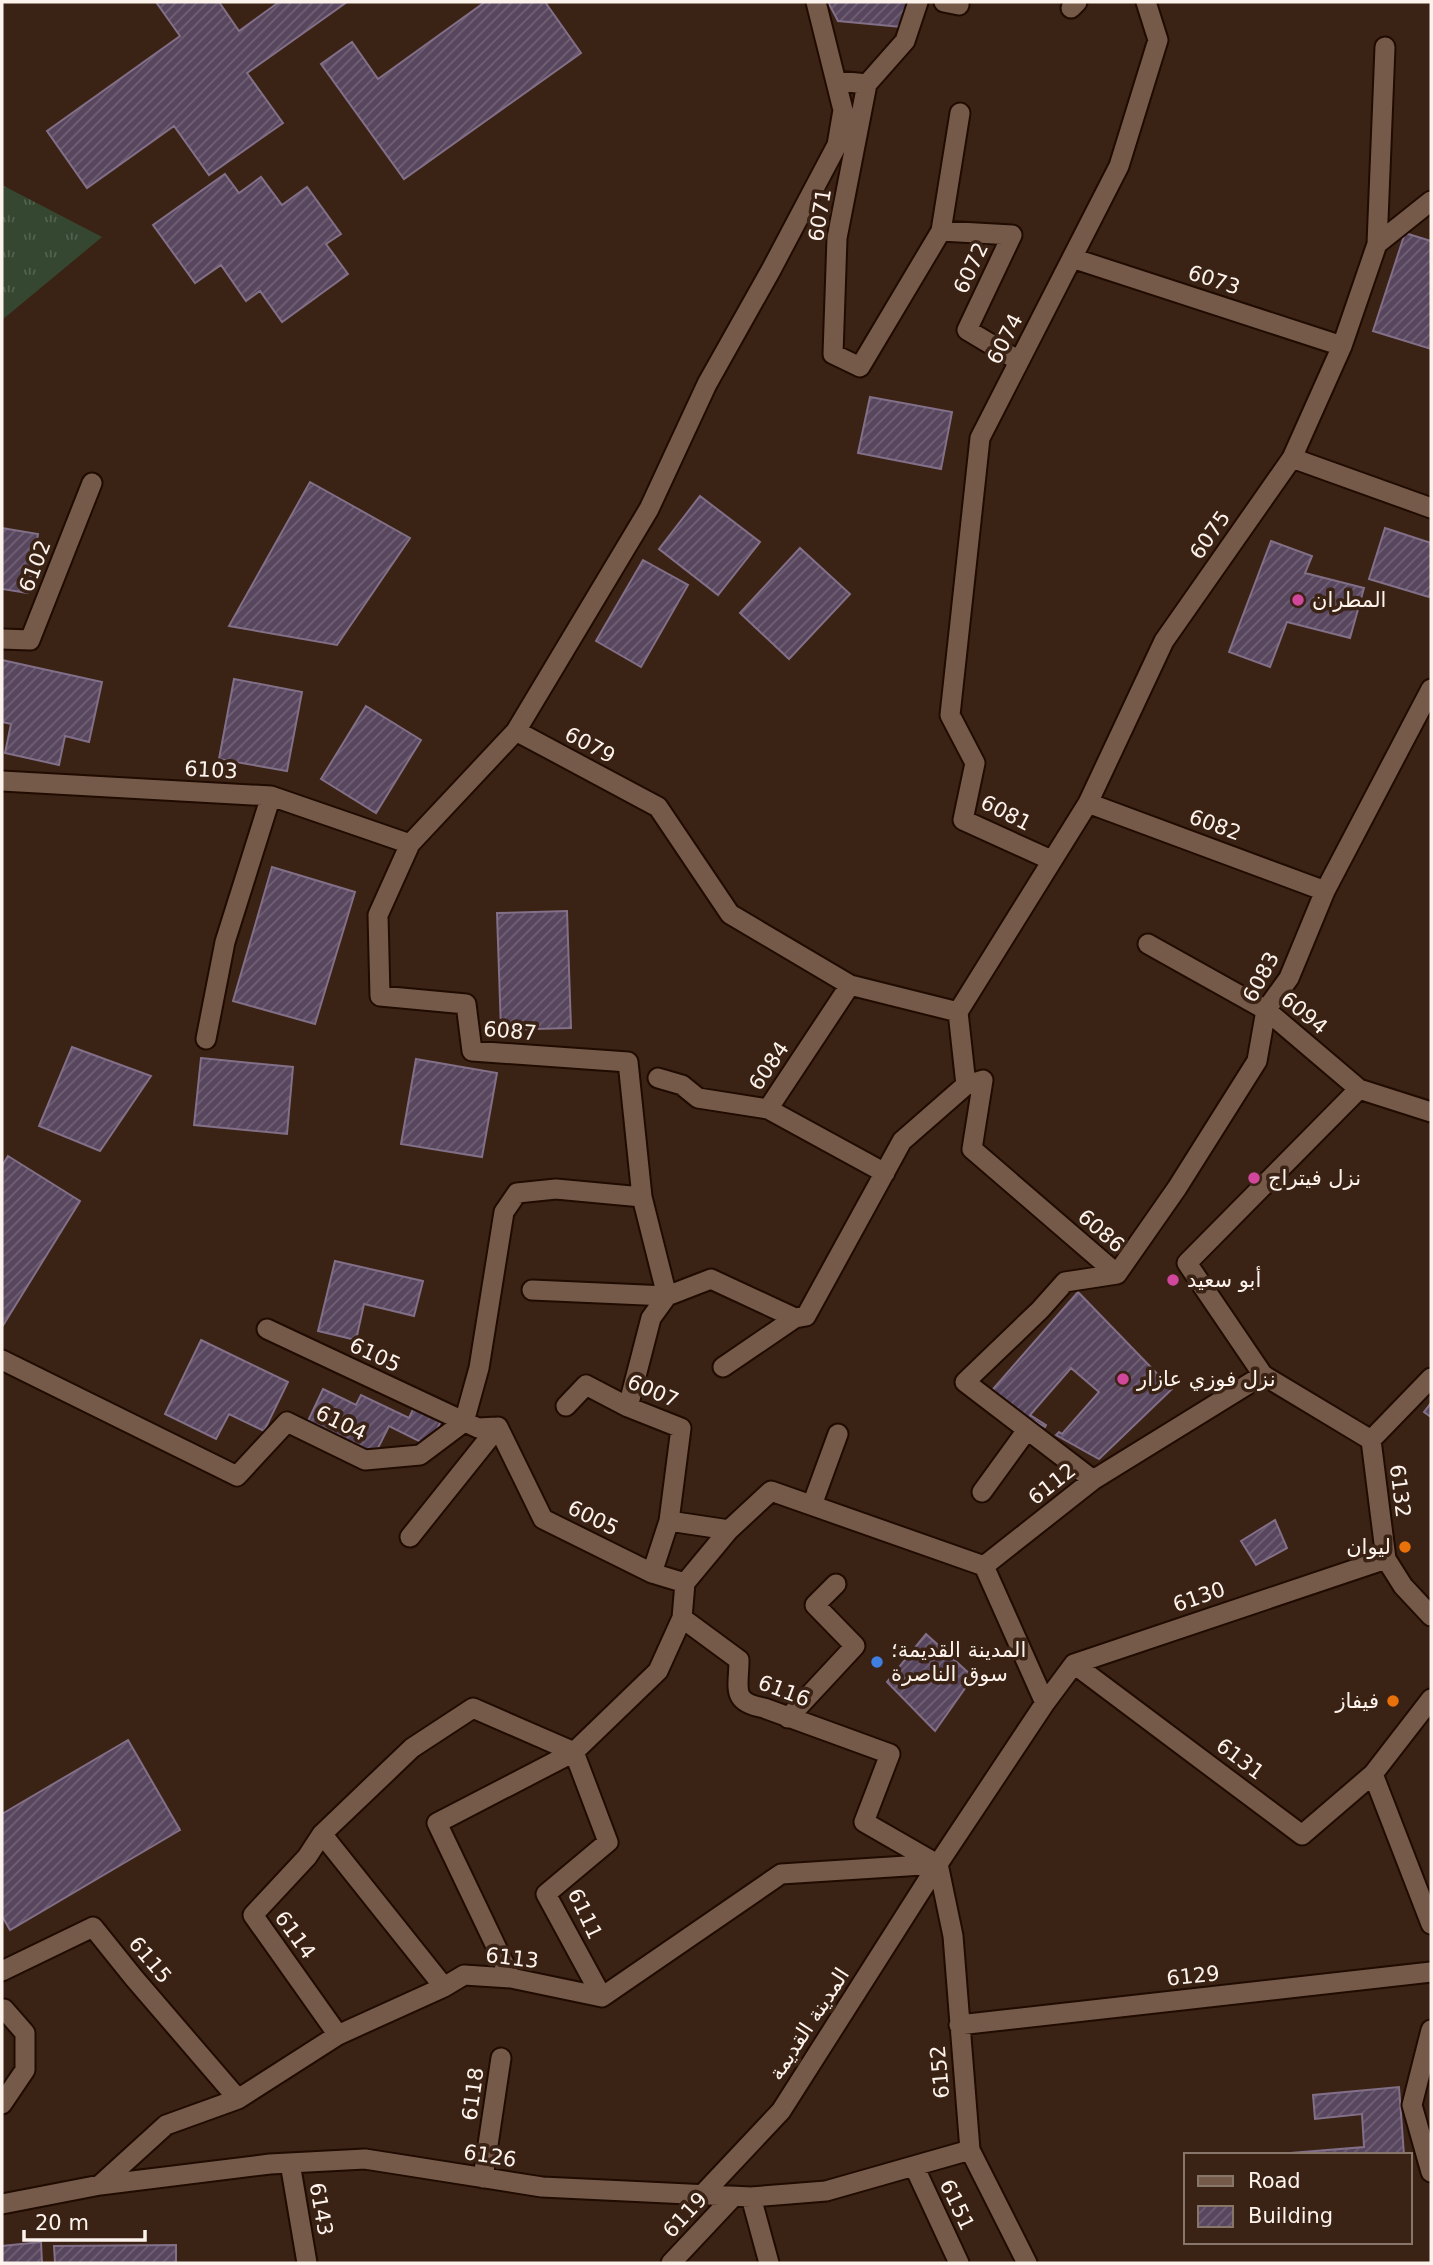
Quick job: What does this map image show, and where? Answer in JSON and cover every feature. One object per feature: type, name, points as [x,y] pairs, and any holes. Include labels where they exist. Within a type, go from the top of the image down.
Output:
[{"type":"street","points":[[516,730],[649,509],[707,384],[837,145],[843,110],[816,2]]},
{"type":"street","points":[[837,81],[867,84],[905,41],[918,2]]},
{"type":"street","points":[[944,2],[958,5],[959,2]]},
{"type":"street","name":"6074","points":[[950,715],[980,438],[1119,166],[1158,40],[1146,2]]},
{"type":"street","name":"6075","points":[[958,1012],[1088,803],[1164,640],[1292,458],[1342,346],[1377,244],[1385,47]]},
{"type":"street","name":"6071","points":[[860,366],[833,354],[838,238],[867,84]]},
{"type":"street","name":"6072","points":[[860,366],[941,231],[960,113]]},
{"type":"street","points":[[1377,244],[1431,201]]},
{"type":"street","name":"6072","points":[[941,231],[1012,235],[967,330],[1019,360]]},
{"type":"street","name":"6073","points":[[1072,258],[1342,346]]},
{"type":"street","points":[[1292,458],[1431,508]]},
{"type":"street","name":"6102","points":[[2,639],[30,640],[92,483]]},
{"type":"street","name":"6083","points":[[1117,1275],[1177,1188],[1257,1061],[1266,1010],[1289,978],[1325,891],[1431,689]]},
{"type":"street","name":"6081","points":[[950,715],[975,763],[963,820],[1051,860]]},
{"type":"street","name":"6087","points":[[516,730],[410,844],[378,915],[380,996],[466,1004],[472,1051],[628,1062],[642,1197],[667,1296]]},
{"type":"street","name":"6079","points":[[516,730],[658,807],[730,914],[849,985],[958,1012]]},
{"type":"street","name":"6103","points":[[2,781],[271,796],[410,844]]},
{"type":"street","points":[[206,1039],[225,942],[271,796]]},
{"type":"street","name":"6082","points":[[1088,803],[1325,891]]},
{"type":"street","name":"6094","points":[[1148,944],[1266,1010],[1359,1089],[1431,1112]]},
{"type":"street","name":"6084","points":[[658,1078],[681,1085],[698,1098],[768,1110],[849,985]]},
{"type":"street","points":[[723,1367],[795,1318],[806,1316],[902,1141],[966,1085],[958,1012]]},
{"type":"street","name":"6086","points":[[966,1085],[983,1080],[972,1149],[1117,1275]]},
{"type":"street","points":[[1359,1089],[1186,1263],[1263,1375],[1371,1440],[1431,1378]]},
{"type":"street","points":[[768,1110],[885,1173]]},
{"type":"street","points":[[498,1427],[478,1428],[464,1422],[479,1368],[504,1212],[517,1193],[556,1188],[642,1197]]},
{"type":"street","name":"6086","points":[[1093,1480],[965,1382],[1040,1310],[1065,1282],[1117,1275]]},
{"type":"street","points":[[532,1290],[667,1296],[711,1279],[795,1318]]},
{"type":"street","points":[[628,1407],[651,1318],[667,1296]]},
{"type":"street","name":"6105","points":[[267,1329],[464,1422]]},
{"type":"street","name":"6104","points":[[2,1360],[237,1476],[287,1422],[365,1460],[420,1455],[464,1422]]},
{"type":"street","name":"6112","points":[[984,1566],[1093,1480],[1263,1375]]},
{"type":"street","name":"6007","points":[[566,1406],[586,1385],[628,1407],[681,1428],[669,1521],[652,1573]]},
{"type":"street","points":[[410,1537],[498,1427]]},
{"type":"street","name":"6005","points":[[498,1427],[543,1519],[652,1573],[685,1583]]},
{"type":"street","points":[[982,1492],[1027,1430]]},
{"type":"street","points":[[812,1505],[838,1434]]},
{"type":"street","name":"6132","points":[[1371,1440],[1386,1559],[1403,1586],[1431,1616]]},
{"type":"street","points":[[511,1978],[437,1823],[574,1752],[658,1671],[682,1618],[685,1583],[729,1531],[771,1491],[984,1566],[1045,1703]]},
{"type":"street","points":[[669,1521],[729,1531]]},
{"type":"street","name":"6130","points":[[1074,1664],[1386,1559]]},
{"type":"street","points":[[788,1718],[855,1646],[815,1605],[836,1584]]},
{"type":"street","name":"6116","points":[[682,1618],[739,1660],[739,1696],[750,1706],[764,1708],[890,1754],[864,1822],[938,1864]]},
{"type":"street","points":[[602,1997],[781,1874],[938,1864],[1074,1664]]},
{"type":"street","name":"6131","points":[[1074,1664],[1302,1835],[1373,1774]]},
{"type":"street","points":[[1431,1699],[1373,1774],[1427,1896],[1431,1924]]},
{"type":"street","points":[[444,1987],[322,1834],[412,1748],[473,1708],[574,1752]]},
{"type":"street","name":"6111","points":[[574,1752],[608,1842],[546,1894],[602,1997]]},
{"type":"street","name":"6114","points":[[322,1834],[307,1857],[253,1915],[338,2035]]},
{"type":"street","name":"6152","points":[[938,1864],[953,1936],[970,2150],[1027,2263]]},
{"type":"street","name":"المدينة القديمة","points":[[702,2195],[780,2111],[938,1864]]},
{"type":"street","name":"6115","points":[[2,1971],[93,1927],[238,2099]]},
{"type":"street","name":"6129","points":[[959,2025],[1431,1972]]},
{"type":"street","name":"6113","points":[[100,2185],[166,2125],[238,2099],[338,2035],[444,1987],[464,1975],[511,1978],[602,1997]]},
{"type":"street","points":[[2,2010],[4,2009],[25,2033],[25,2070],[2,2104]]},
{"type":"street","points":[[1431,2030],[1412,2105],[1431,2172]]},
{"type":"street","name":"6118","points":[[483,2178],[501,2058]]},
{"type":"street","name":"6126","points":[[2,2204],[100,2185],[290,2163],[365,2159],[542,2187],[742,2197],[826,2191],[970,2150]]},
{"type":"street","name":"6143","points":[[290,2163],[307,2263]]},
{"type":"street","name":"6151","points":[[914,2166],[959,2263]]},
{"type":"street","points":[[742,2197],[769,2263]]},
{"type":"street","name":"6119","points":[[671,2263],[742,2197]]},
{"type":"green space","points":[[2,185],[102,237],[2,320]]},
{"type":"building","points":[[156,2],[219,2],[239,31],[279,2],[347,2],[247,73],[283,123],[209,175],[174,126],[87,188],[47,131],[180,36]]},
{"type":"building","points":[[485,2],[545,2],[581,53],[404,179],[321,64],[352,42],[378,79]]},
{"type":"building","points":[[828,2],[907,2],[901,27],[838,21]]},
{"type":"building","points":[[225,174],[239,193],[261,177],[282,205],[307,187],[341,234],[326,244],[348,274],[282,322],[260,291],[246,301],[221,265],[195,283],[153,225]]},
{"type":"building","points":[[1405,233],[1431,241],[1431,349],[1373,331]]},
{"type":"building","points":[[870,397],[952,412],[941,469],[858,453]]},
{"type":"building","points":[[310,482],[410,538],[337,645],[229,626]]},
{"type":"building","points":[[700,496],[760,542],[718,595],[659,549]]},
{"type":"building","points":[[2,528],[38,534],[28,593],[2,589]]},
{"type":"building","points":[[1385,528],[1431,543],[1429,597],[1369,579]]},
{"type":"building","points":[[1271,541],[1312,556],[1305,573],[1364,588],[1350,638],[1287,622],[1270,667],[1229,652]]},
{"type":"building","points":[[800,548],[850,594],[789,659],[740,613]]},
{"type":"building","points":[[643,560],[688,585],[641,667],[596,641]]},
{"type":"building","points":[[2,660],[102,682],[89,742],[65,736],[59,765],[5,753],[11,724],[2,722]]},
{"type":"building","points":[[234,679],[302,692],[287,771],[219,759]]},
{"type":"building","points":[[366,706],[421,740],[376,813],[321,779]]},
{"type":"building","points":[[272,867],[355,892],[315,1024],[233,1001]]},
{"type":"building","points":[[567,911],[571,1028],[501,1030],[497,913]]},
{"type":"building","points":[[72,1047],[151,1076],[100,1151],[39,1126]]},
{"type":"building","points":[[201,1058],[293,1067],[287,1134],[194,1125]]},
{"type":"building","points":[[416,1059],[497,1073],[482,1157],[401,1144]]},
{"type":"building","points":[[8,1156],[80,1201],[2,1327],[2,1166]]},
{"type":"building","points":[[335,1261],[423,1281],[414,1316],[364,1304],[356,1340],[318,1331]]},
{"type":"building","name":"نزل فوزي عازار","points":[[1078,1292],[1172,1389],[1099,1459],[1056,1435],[1059,1432],[1062,1434],[1099,1392],[1071,1368],[1030,1415],[1046,1425],[1045,1427],[987,1396]]},
{"type":"building","points":[[201,1340],[288,1382],[264,1431],[229,1414],[216,1439],[165,1414]]},
{"type":"building","points":[[323,1389],[356,1405],[361,1395],[409,1418],[416,1403],[443,1417],[429,1446],[389,1426],[374,1456],[307,1423]]},
{"type":"building","points":[[1431,1403],[1431,1417],[1424,1412]]},
{"type":"building","points":[[1275,1520],[1287,1548],[1256,1565],[1241,1541]]},
{"type":"building","points":[[926,1634],[973,1677],[935,1731],[887,1682]]},
{"type":"building","points":[[128,1740],[180,1830],[10,1930],[2,1916],[2,1814]]},
{"type":"building","points":[[1399,2087],[1404,2153],[1291,2153],[1364,2147],[1362,2114],[1315,2119],[1313,2095]]},
{"type":"building","points":[[41,2242],[42,2263],[2,2263],[2,2246]]},
{"type":"building","points":[[176,2245],[176,2263],[55,2263],[54,2246]]},
{"type":"place","name":"المطران","points":[[1298,600]]},
{"type":"place","name":"نزل فيتراج","points":[[1254,1178]]},
{"type":"place","name":"أبو سعيد","points":[[1173,1280]]},
{"type":"place","name":"نزل فوزي عازار","points":[[1123,1379]]},
{"type":"place","name":"ليوان","points":[[1405,1547]]},
{"type":"place","name":"المدينة القديمة؛ سوق الناصرة","points":[[877,1662]]},
{"type":"place","name":"فيفاز","points":[[1393,1701]]}]
